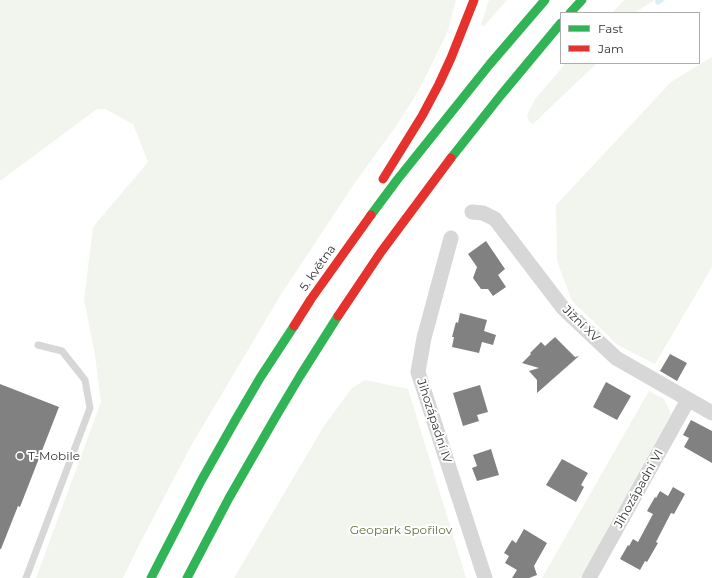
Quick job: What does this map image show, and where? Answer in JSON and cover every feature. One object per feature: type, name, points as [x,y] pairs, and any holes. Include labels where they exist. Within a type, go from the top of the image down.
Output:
[{"type":"highway","points":[[381,184],[422,116],[439,84],[474,0]]},
{"type":"highway","name":"5. května","points":[[151,578],[201,481],[236,419],[260,378],[311,299],[402,174],[490,64],[545,0]]},
{"type":"highway","points":[[571,12],[582,0]]},
{"type":"highway","points":[[187,578],[229,498],[275,418],[304,369],[355,290],[439,173],[560,24]]},
{"type":"highway","points":[[311,299],[368,204]]},
{"type":"street","name":"Jižní XV","points":[[472,212],[483,213],[495,219],[563,308],[616,358],[712,413]]},
{"type":"street","name":"Jihozápadní IV","points":[[451,238],[424,338],[418,372],[485,578]]},
{"type":"street","name":"Jihozápadni VI","points":[[589,578],[688,400]]},
{"type":"lane","points":[[26,578],[90,408],[85,380],[62,352],[38,345]]},
{"type":"green space","points":[[0,0],[456,0],[447,33],[420,88],[397,125],[354,184],[280,296],[191,446],[123,578],[36,578],[101,402],[95,355],[84,300],[93,227],[148,162],[133,124],[105,109],[97,109],[0,181]]},
{"type":"green space","points":[[489,0],[507,0],[484,26],[481,25]]},
{"type":"green space","points":[[624,0],[655,0],[636,12],[613,12]]},
{"type":"green space","points":[[712,57],[712,267],[655,364],[618,345],[572,301],[557,261],[556,205],[671,82]]},
{"type":"green space","points":[[565,64],[596,64],[533,124],[527,117],[535,99]]},
{"type":"green space","name":"Geopark Spořilov","points":[[365,380],[408,389],[466,578],[234,578],[324,426],[352,388]]},
{"type":"green space","points":[[649,391],[664,399],[671,414],[580,578],[542,578]]},
{"type":"building","points":[[486,241],[505,269],[498,275],[506,287],[493,296],[488,289],[481,289],[473,278],[477,267],[468,254]]},
{"type":"building","points":[[460,313],[487,320],[484,331],[496,335],[493,345],[482,342],[479,353],[452,347],[454,337],[452,337],[456,322],[458,323]]},
{"type":"building","points":[[555,337],[575,357],[579,356],[537,393],[537,380],[529,371],[539,368],[522,363],[541,342],[545,346]]},
{"type":"building","points":[[670,354],[687,363],[677,381],[660,371]]},
{"type":"building","points":[[606,382],[631,396],[617,420],[593,407]]},
{"type":"building","name":"T-Mobile","points":[[0,384],[59,407],[20,507],[18,506],[1,549],[0,549]]},
{"type":"building","points":[[480,385],[488,412],[477,415],[479,421],[463,426],[453,393]]},
{"type":"building","points":[[691,420],[712,431],[712,463],[684,447],[689,438],[683,435]]},
{"type":"building","points":[[491,449],[499,475],[477,481],[472,468],[477,466],[473,455]]},
{"type":"building","points":[[562,459],[588,473],[581,485],[584,487],[576,502],[546,485]]},
{"type":"building","points":[[673,487],[685,494],[674,514],[671,513],[656,542],[658,543],[647,562],[645,561],[640,570],[620,559],[633,539],[638,542],[653,514],[647,511],[655,497],[656,498],[660,491],[668,496]]},
{"type":"building","points":[[524,529],[547,543],[534,566],[537,575],[529,578],[512,578],[517,570],[505,563],[509,556],[504,553],[512,540],[516,543]]},
{"type":"traffic: fast","points":[[371,215],[397,180],[490,64],[545,0]]},
{"type":"traffic: fast","points":[[571,12],[582,0]]},
{"type":"traffic: fast","points":[[451,158],[560,24]]},
{"type":"traffic: fast","points":[[187,578],[229,498],[275,418],[338,316]]},
{"type":"traffic: fast","points":[[151,578],[201,481],[236,419],[260,378],[294,326]]},
{"type":"traffic: jam","points":[[383,179],[422,116],[439,84],[474,0]]},
{"type":"traffic: jam","points":[[338,316],[381,252],[451,158]]},
{"type":"traffic: jam","points":[[294,326],[311,299],[371,215]]},
{"type":"place","name":"T-Mobile","points":[[20,456]]}]
